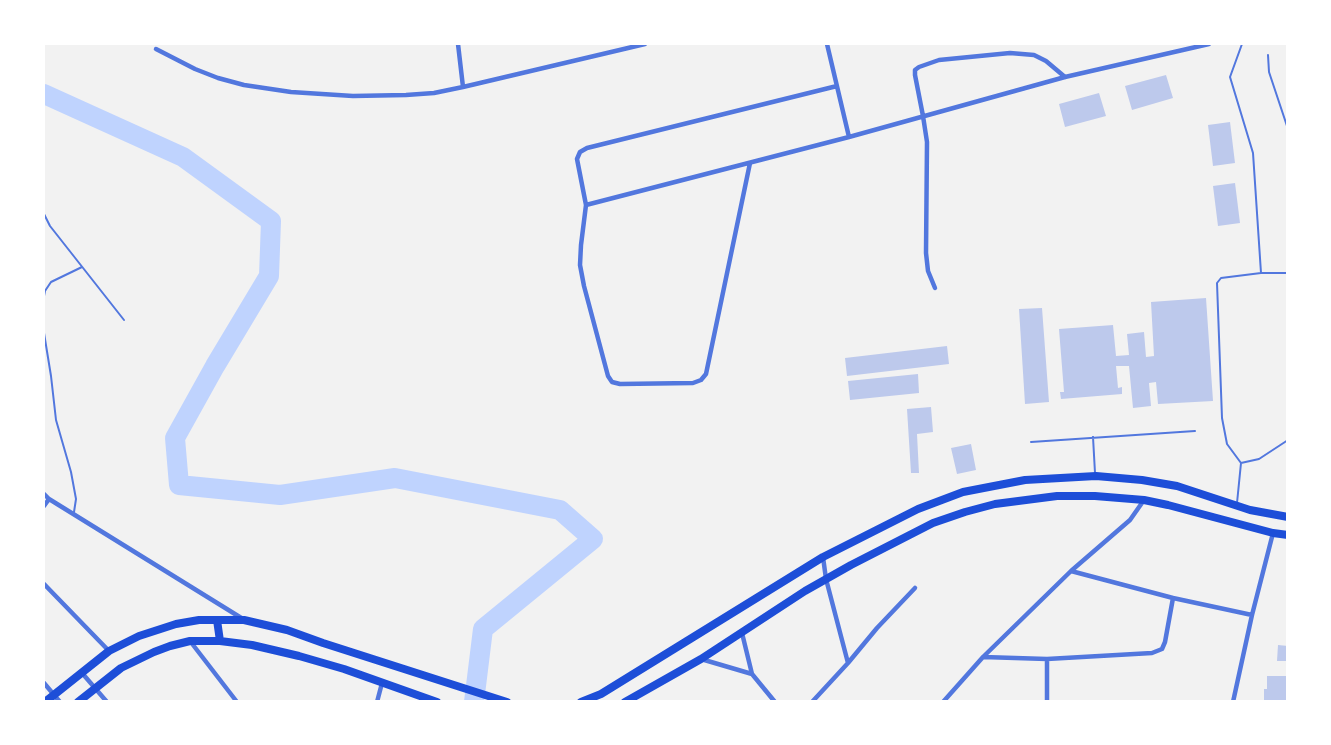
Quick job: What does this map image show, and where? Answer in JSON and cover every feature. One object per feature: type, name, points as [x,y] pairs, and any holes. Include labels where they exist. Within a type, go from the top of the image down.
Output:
[{"type":"main road","points":[[581,702],[601,694],[823,557],[918,509],[963,492],[1025,480],[1096,476],[1177,486],[1250,510],[1287,517]]},
{"type":"main road","points":[[625,702],[701,659],[826,579],[933,522],[995,504],[1057,496],[1144,500],[1287,535]]},
{"type":"main road","points":[[45,702],[109,651],[139,636],[199,620],[244,620],[287,630],[507,702]]},
{"type":"main road","points":[[217,620],[220,641]]},
{"type":"main road","points":[[78,702],[121,668],[145,656],[190,641],[220,641],[252,645],[299,656],[437,702]]},
{"type":"street","points":[[458,44],[463,87]]},
{"type":"street","points":[[156,49],[195,69],[244,85],[291,92],[353,96],[434,93],[645,44]]},
{"type":"street","points":[[827,44],[849,137]]},
{"type":"street","points":[[586,205],[849,137],[1065,77],[1209,44]]},
{"type":"street","points":[[935,288],[928,271],[926,253],[927,142],[915,70],[939,60],[1010,53],[1034,55],[1046,61],[1065,77]]},
{"type":"street","points":[[750,163],[706,374],[701,380],[693,383],[620,384],[612,382],[608,376],[580,265],[586,205],[577,159],[580,152],[587,148],[837,86]]},
{"type":"street","points":[[44,494],[244,620]]},
{"type":"street","points":[[44,506],[49,499]]},
{"type":"street","points":[[944,702],[983,657],[1071,571],[1130,520],[1144,500]]},
{"type":"street","points":[[1233,702],[1273,533]]},
{"type":"street","points":[[823,557],[826,579],[848,663]]},
{"type":"street","points":[[1071,571],[1173,598],[1252,615]]},
{"type":"street","points":[[44,584],[109,651]]},
{"type":"street","points":[[812,702],[877,627],[915,588]]},
{"type":"street","points":[[983,657],[1047,658],[1152,653],[1162,649],[1165,642],[1173,598]]},
{"type":"street","points":[[742,633],[752,674],[775,702]]},
{"type":"street","points":[[190,641],[237,702]]},
{"type":"street","points":[[1047,658],[1047,702]]},
{"type":"street","points":[[701,659],[752,674]]},
{"type":"street","points":[[82,673],[107,702]]},
{"type":"street","points":[[44,683],[60,702]]},
{"type":"street","points":[[377,702],[382,683]]},
{"type":"lane","points":[[1242,44],[1230,77],[1253,153],[1261,273]]},
{"type":"lane","points":[[1268,55],[1269,72],[1287,129]]},
{"type":"lane","points":[[44,214],[50,226],[124,320]]},
{"type":"lane","points":[[44,296],[51,282],[82,267]]},
{"type":"lane","points":[[1237,506],[1241,463],[1227,444],[1222,418],[1217,283],[1221,278],[1261,273],[1287,273]]},
{"type":"lane","points":[[44,333],[56,420],[76,499],[74,514]]},
{"type":"lane","points":[[1031,442],[1195,431]]},
{"type":"lane","points":[[1093,437],[1096,476]]},
{"type":"lane","points":[[1241,463],[1259,459],[1287,440]]},
{"type":"building","points":[[1166,75],[1173,98],[1132,110],[1125,86]]},
{"type":"building","points":[[1099,93],[1106,116],[1065,127],[1059,104]]},
{"type":"building","points":[[1230,122],[1235,163],[1213,166],[1208,125]]},
{"type":"building","points":[[1235,183],[1240,223],[1218,226],[1213,186]]},
{"type":"building","points":[[1206,298],[1213,401],[1158,404],[1156,382],[1149,383],[1151,406],[1133,408],[1129,366],[1116,366],[1118,388],[1122,387],[1122,394],[1061,399],[1060,392],[1064,392],[1059,329],[1113,325],[1116,356],[1129,355],[1127,334],[1144,332],[1146,357],[1154,356],[1151,302]]},
{"type":"building","points":[[1042,308],[1049,402],[1025,404],[1019,309]]},
{"type":"building","points":[[947,346],[949,364],[847,376],[845,358]]},
{"type":"building","points":[[918,374],[919,393],[850,400],[848,381]]},
{"type":"building","points":[[931,407],[933,432],[917,434],[919,473],[911,473],[907,409]]},
{"type":"building","points":[[971,444],[976,470],[957,474],[951,448]]},
{"type":"building","points":[[1278,645],[1288,646],[1288,661],[1277,661]]},
{"type":"building","points":[[1267,676],[1288,676],[1288,702],[1264,702]]},
{"type":"waterway","points":[[44,94],[183,157],[271,221],[269,276],[175,438],[179,485],[280,495],[395,478],[560,510],[593,539],[483,629],[474,702]]}]
